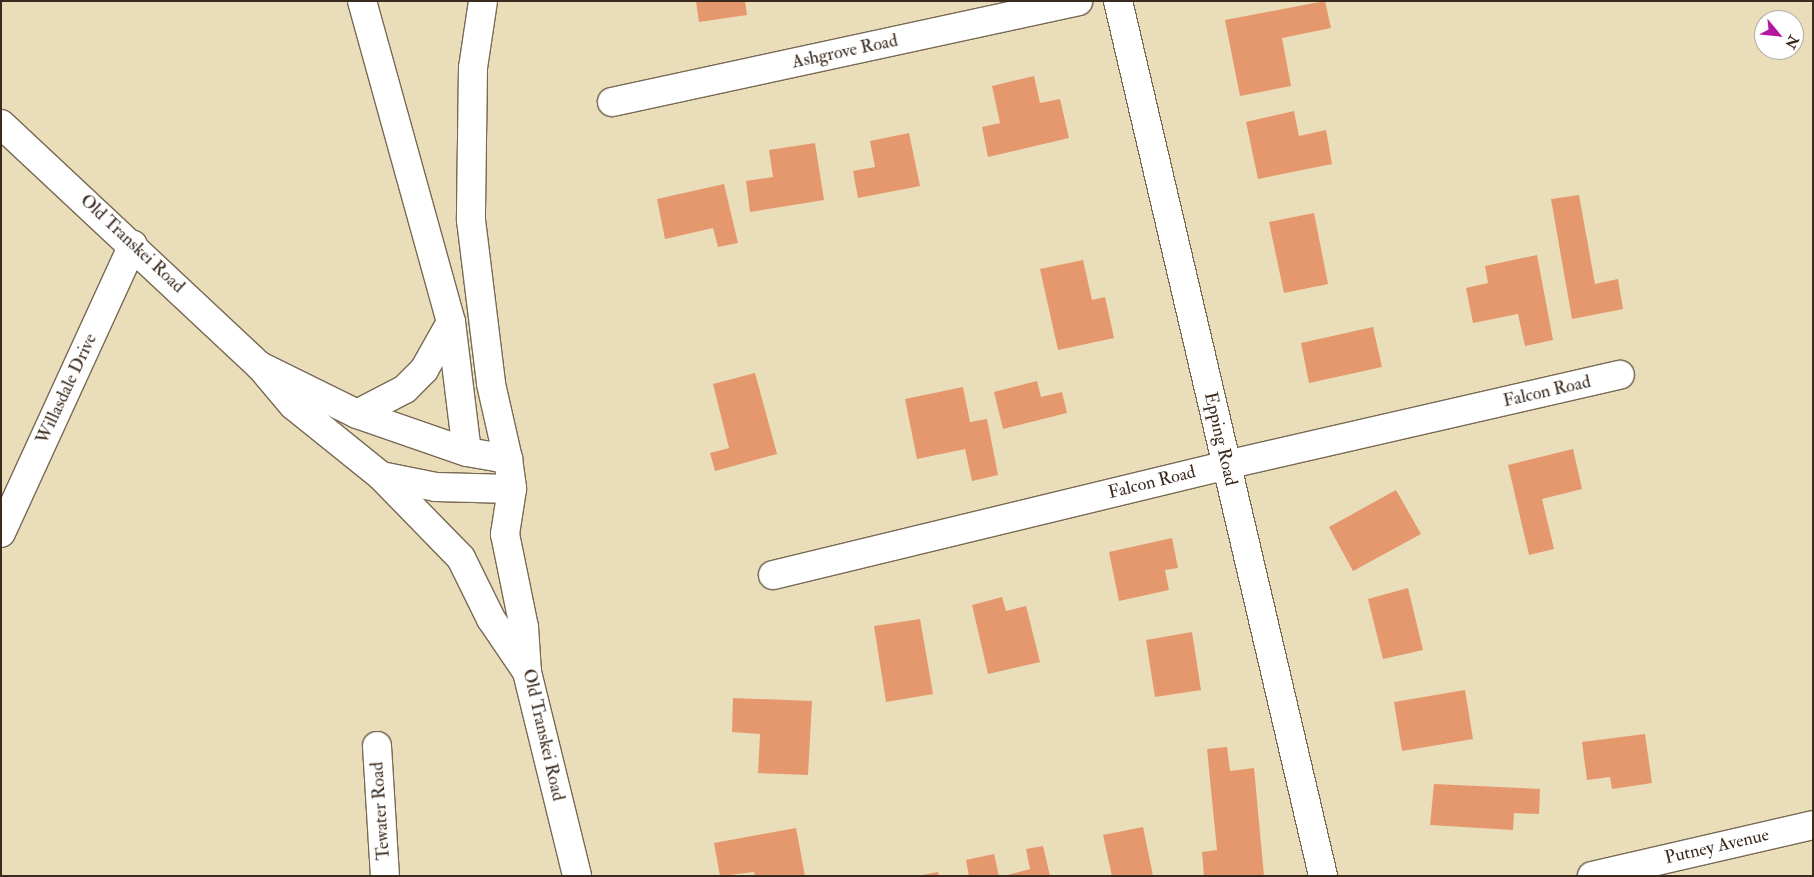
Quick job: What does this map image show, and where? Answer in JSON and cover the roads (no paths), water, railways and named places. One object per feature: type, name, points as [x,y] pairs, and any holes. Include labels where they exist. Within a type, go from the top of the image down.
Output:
[{"type":"main road","points":[[362,1],[451,322],[467,452]]},
{"type":"main road","points":[[483,1],[473,68],[471,220],[491,384],[508,459]]},
{"type":"main road","name":"Ashgrove Road","points":[[612,102],[1078,1]]},
{"type":"main road","name":"Epping Road","points":[[1118,1],[1323,876]]},
{"type":"main road","name":"Old Transkei Road","points":[[1,124],[133,245],[260,366],[293,405],[381,476],[436,487],[472,489],[512,488]]},
{"type":"main road","name":"Willasdale Drive","points":[[1,533],[133,245]]},
{"type":"main road","points":[[356,414],[405,389],[424,370],[451,322]]},
{"type":"main road","name":"Old Transkei Road","points":[[260,366],[356,414],[467,452],[508,459],[512,488],[505,534],[524,627],[527,672],[577,876]]},
{"type":"main road","name":"Falcon Road","points":[[772,575],[1226,466],[1620,375]]},
{"type":"main road","name":"Old Transkei Road","points":[[467,452],[472,489],[505,534]]},
{"type":"main road","points":[[381,476],[461,558],[491,619],[527,672]]},
{"type":"main road","name":"Tewater Road","points":[[377,746],[385,876]]},
{"type":"main road","name":"Putney Avenue","points":[[1592,876],[1813,824]]}]
